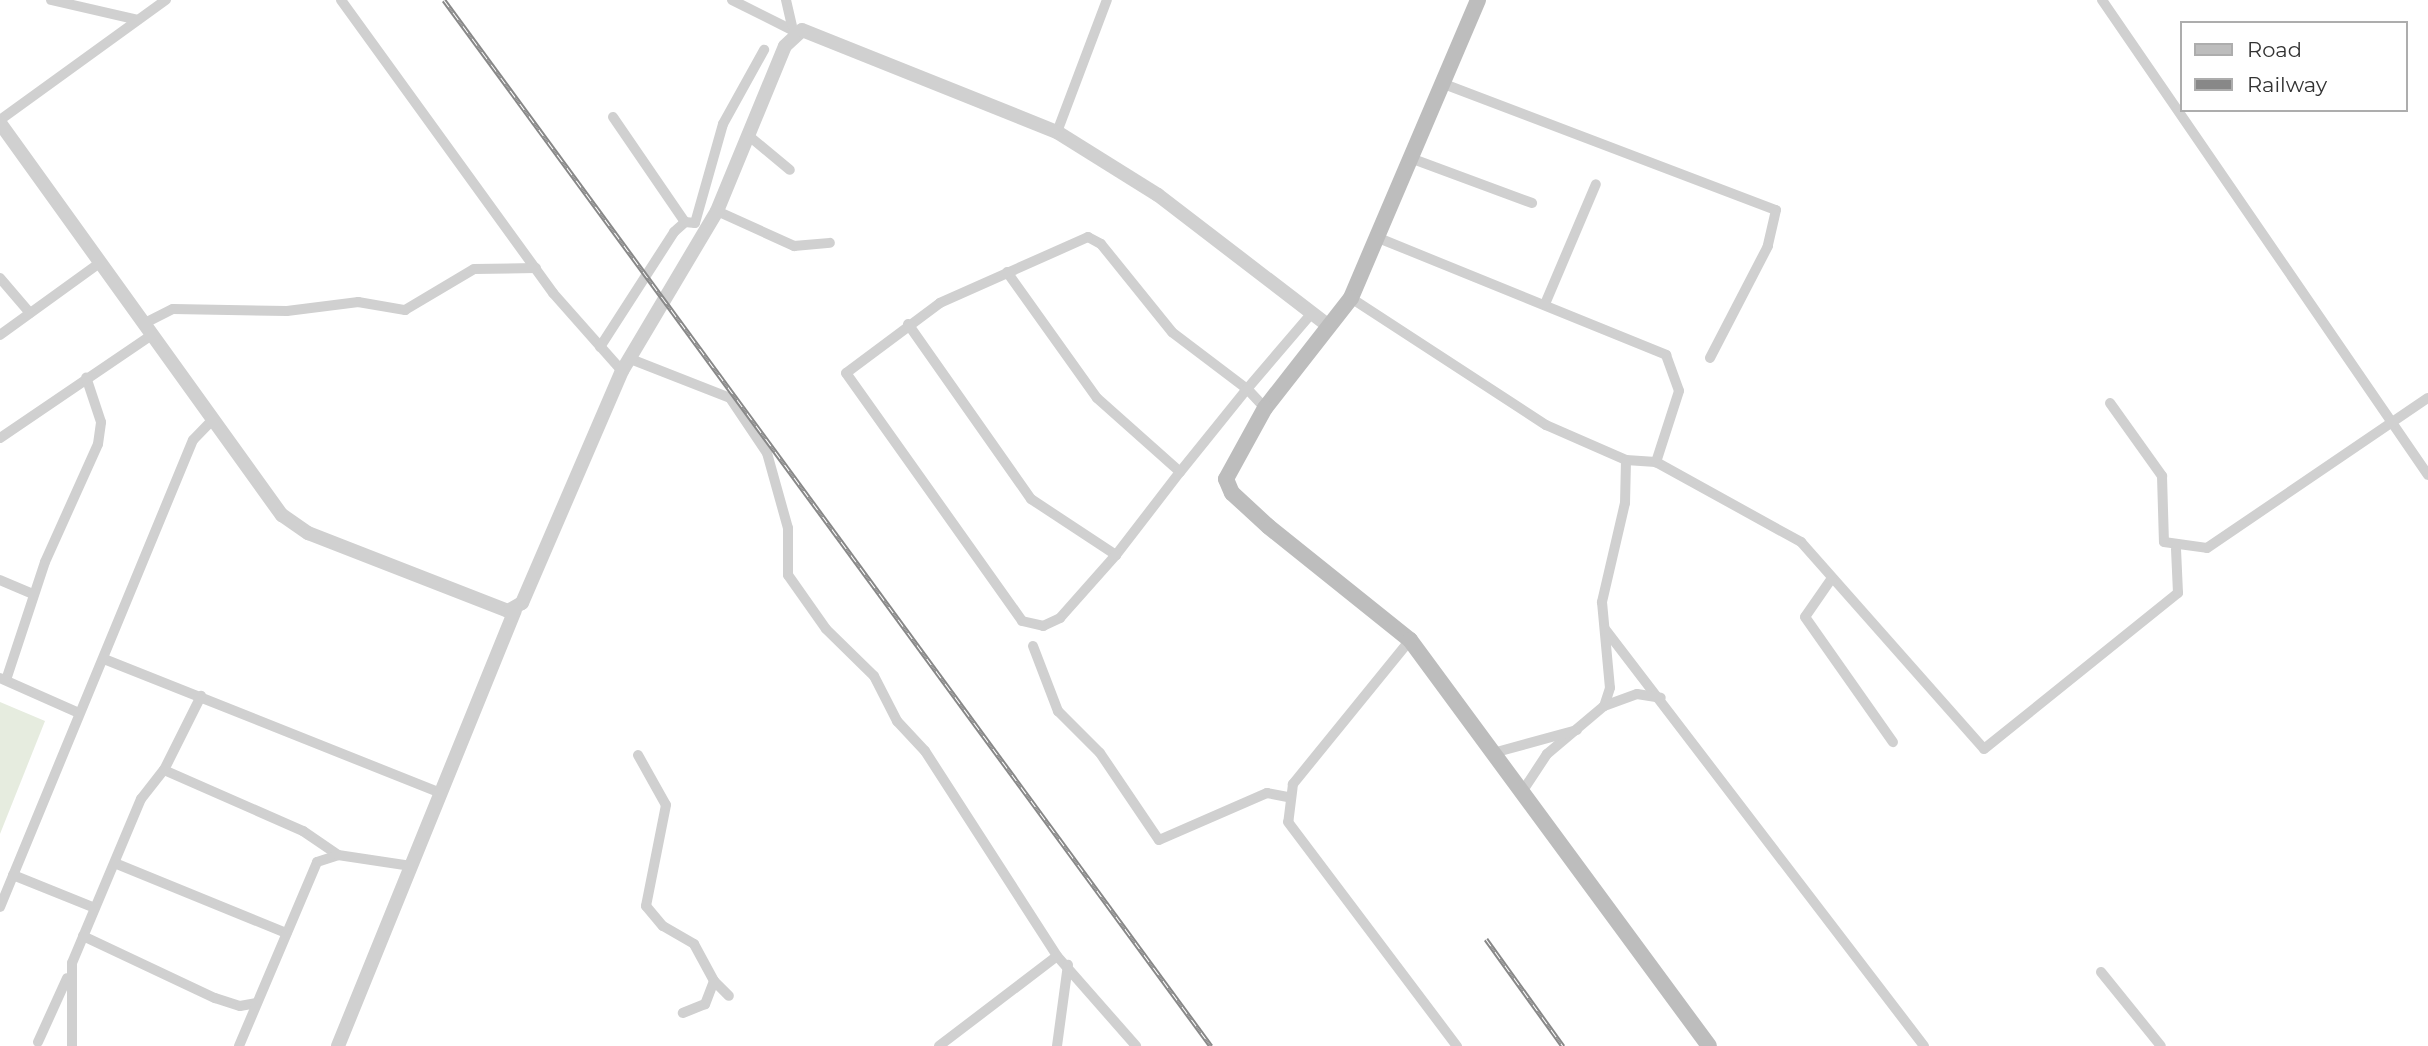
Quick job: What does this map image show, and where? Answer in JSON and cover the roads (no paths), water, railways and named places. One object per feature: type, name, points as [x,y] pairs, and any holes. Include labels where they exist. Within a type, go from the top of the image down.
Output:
[{"type":"main road","points":[[1478,0],[1381,239],[1351,298],[1265,408],[1228,466],[1231,493],[1410,640],[1709,1046]]},
{"type":"street","points":[[51,0],[138,20]]},
{"type":"street","points":[[166,0],[0,122],[291,523],[515,611]]},
{"type":"street","points":[[341,0],[536,268],[600,347],[625,365],[730,398],[767,453],[788,528],[788,575],[826,629],[874,676],[897,721],[925,751],[1057,956],[1068,965],[1136,1046]]},
{"type":"street","points":[[732,0],[794,29],[816,30],[1057,132],[1158,195],[1329,326]]},
{"type":"street","points":[[338,1046],[515,611],[625,365],[717,211],[794,29],[786,0]]},
{"type":"street","points":[[1057,132],[1107,0]]},
{"type":"street","points":[[2102,0],[2428,475]]},
{"type":"street","points":[[685,222],[695,223],[723,124],[764,50]]},
{"type":"street","points":[[1444,85],[1776,210],[1768,246],[1710,358]]},
{"type":"street","points":[[614,117],[685,222]]},
{"type":"street","points":[[749,136],[790,170]]},
{"type":"street","points":[[1413,159],[1532,203]]},
{"type":"street","points":[[1545,304],[1596,184]]},
{"type":"street","points":[[717,211],[794,246],[830,243]]},
{"type":"street","points":[[600,347],[685,222]]},
{"type":"street","points":[[1265,408],[1247,389],[1172,332],[1101,244],[1088,237],[1007,272],[908,324],[853,364],[846,379],[1022,621],[1053,624],[1116,555],[1247,389],[1312,313]]},
{"type":"street","points":[[1381,239],[1667,355],[1679,391],[1656,462]]},
{"type":"street","points":[[0,335],[101,262]]},
{"type":"street","points":[[0,438],[86,377],[173,309],[287,311],[358,302],[405,310],[474,269],[536,268]]},
{"type":"street","points":[[1007,272],[1097,398],[1180,472]]},
{"type":"street","points":[[0,278],[30,313]]},
{"type":"street","points":[[1351,298],[1546,425],[1626,460],[1656,462],[1801,542],[1984,749],[2178,593],[2176,548]]},
{"type":"street","points":[[908,324],[1031,499],[1116,555]]},
{"type":"street","points":[[79,713],[3,679],[33,594],[98,443],[101,422],[86,377]]},
{"type":"street","points":[[2110,403],[2162,476],[2164,542],[2176,548],[2207,548],[2428,398]]},
{"type":"street","points":[[0,907],[193,440],[214,418]]},
{"type":"street","points":[[1604,706],[1610,688],[1602,602],[1625,503],[1626,460]]},
{"type":"street","points":[[1832,578],[1805,618],[1893,741]]},
{"type":"street","points":[[0,580],[33,594]]},
{"type":"street","points":[[1605,629],[1661,698],[1924,1046]]},
{"type":"street","points":[[1410,640],[1305,766],[1288,797],[1293,836],[1457,1046]]},
{"type":"street","points":[[1033,646],[1058,711],[1100,753],[1159,840],[1267,793],[1288,797]]},
{"type":"street","points":[[104,659],[440,793]]},
{"type":"street","points":[[1522,792],[1547,754],[1604,706],[1637,694],[1661,698]]},
{"type":"street","points":[[38,1042],[94,908],[117,864],[141,799],[164,770],[201,696]]},
{"type":"street","points":[[1493,753],[1578,730]]},
{"type":"street","points":[[638,755],[666,805],[646,906],[663,926],[694,944],[714,981],[729,996]]},
{"type":"street","points":[[164,770],[303,831],[338,855],[411,866]]},
{"type":"street","points":[[239,1046],[313,867],[338,855]]},
{"type":"street","points":[[117,864],[286,933]]},
{"type":"street","points":[[13,875],[94,908]]},
{"type":"street","points":[[83,936],[215,998],[240,1006],[257,1003]]},
{"type":"street","points":[[939,1046],[1057,956]]},
{"type":"street","points":[[1057,1046],[1068,965]]},
{"type":"street","points":[[2101,971],[2161,1046]]},
{"type":"street","points":[[69,973],[72,1046]]},
{"type":"street","points":[[683,1013],[705,1004],[714,981]]},
{"type":"railway","points":[[444,0],[1211,1046]]},
{"type":"railway","points":[[1486,939],[1563,1046]]}]
